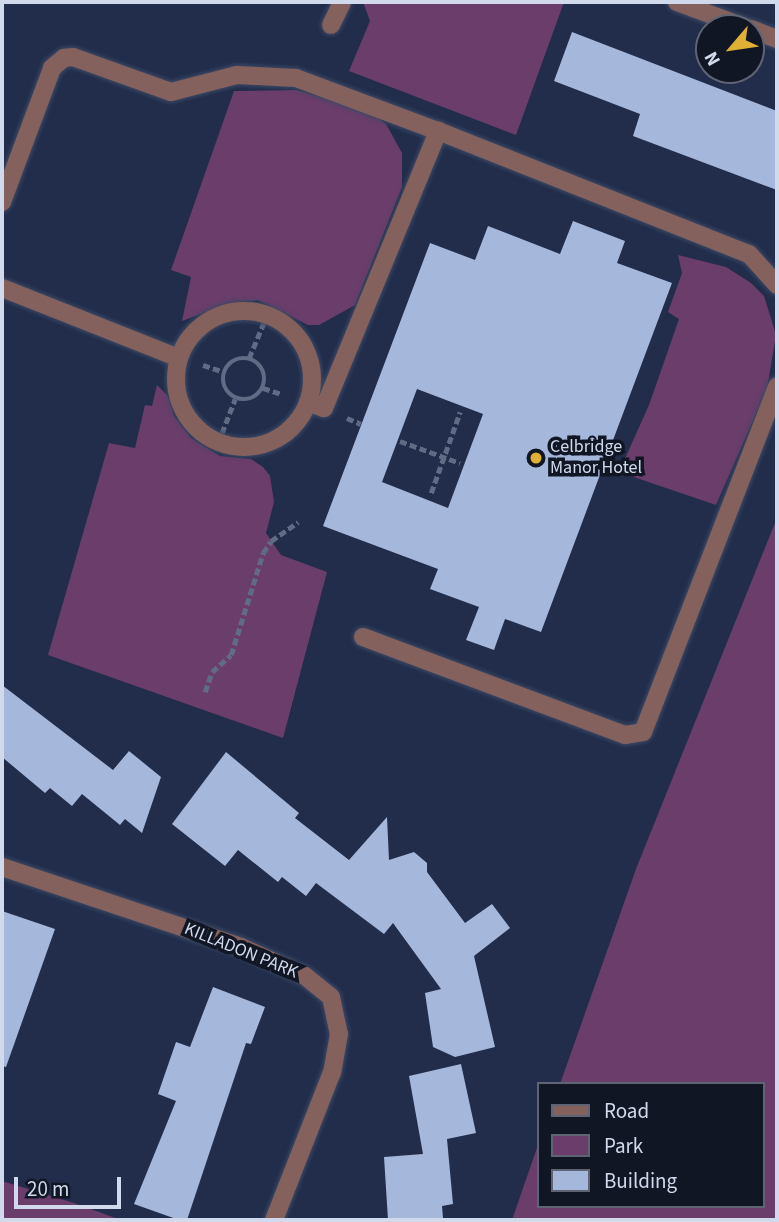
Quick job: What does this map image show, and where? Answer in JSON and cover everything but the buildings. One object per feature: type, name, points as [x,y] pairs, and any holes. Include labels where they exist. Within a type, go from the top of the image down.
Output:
[{"type":"street","points":[[331,25],[342,2]]},
{"type":"street","points":[[677,2],[709,14]]},
{"type":"street","points":[[2,202],[52,68],[64,58],[73,57],[172,92],[237,75],[296,78],[749,254],[777,285]]},
{"type":"street","points":[[308,402],[324,408],[438,131]]},
{"type":"street","points":[[2,288],[179,358]]},
{"type":"street","points":[[231,312],[267,315],[301,342],[310,361],[308,402],[298,422],[271,441],[240,447],[218,443],[201,432],[178,398],[179,358],[197,329],[213,318],[231,312]]},
{"type":"street","points":[[363,637],[625,735],[643,732],[777,386]]},
{"type":"street","name":"KILLADON PARK","points":[[2,867],[241,947],[304,976],[331,997],[339,1034],[332,1072],[274,1220]]},
{"type":"path","points":[[249,358],[267,315]]},
{"type":"path","points":[[249,358],[263,369],[263,388],[254,398],[235,399],[223,383],[224,372],[234,360],[249,358]]},
{"type":"path","points":[[218,443],[235,399]]},
{"type":"path","points":[[431,493],[460,412]]},
{"type":"path","points":[[400,441],[460,463]]},
{"type":"path","points":[[205,692],[212,672],[230,655],[263,553],[271,541],[298,522]]},
{"type":"green space","points":[[363,2],[564,2],[516,135],[349,71],[370,21]]},
{"type":"green space","points":[[297,90],[367,110],[386,124],[402,153],[402,187],[355,305],[319,325],[308,325],[258,300],[230,303],[182,321],[191,277],[171,270],[234,91]]},
{"type":"green space","points":[[678,255],[726,267],[751,283],[764,296],[776,335],[767,389],[716,505],[619,472],[649,405],[679,319],[668,312],[682,273]]},
{"type":"green space","points":[[157,385],[168,396],[174,416],[191,438],[220,456],[251,459],[263,467],[270,476],[274,502],[266,533],[281,555],[327,572],[283,738],[48,655],[109,443],[135,448],[145,405],[152,406]]},
{"type":"green space","points":[[777,518],[777,1220],[512,1220],[538,1145],[538,1208],[765,1208],[765,1082],[561,1082],[636,869]]},
{"type":"green space","points":[[2,1181],[74,1203],[121,1220],[2,1220]]},
{"type":"place","name":"Celbridge Manor Hotel","points":[[536,458]]}]
